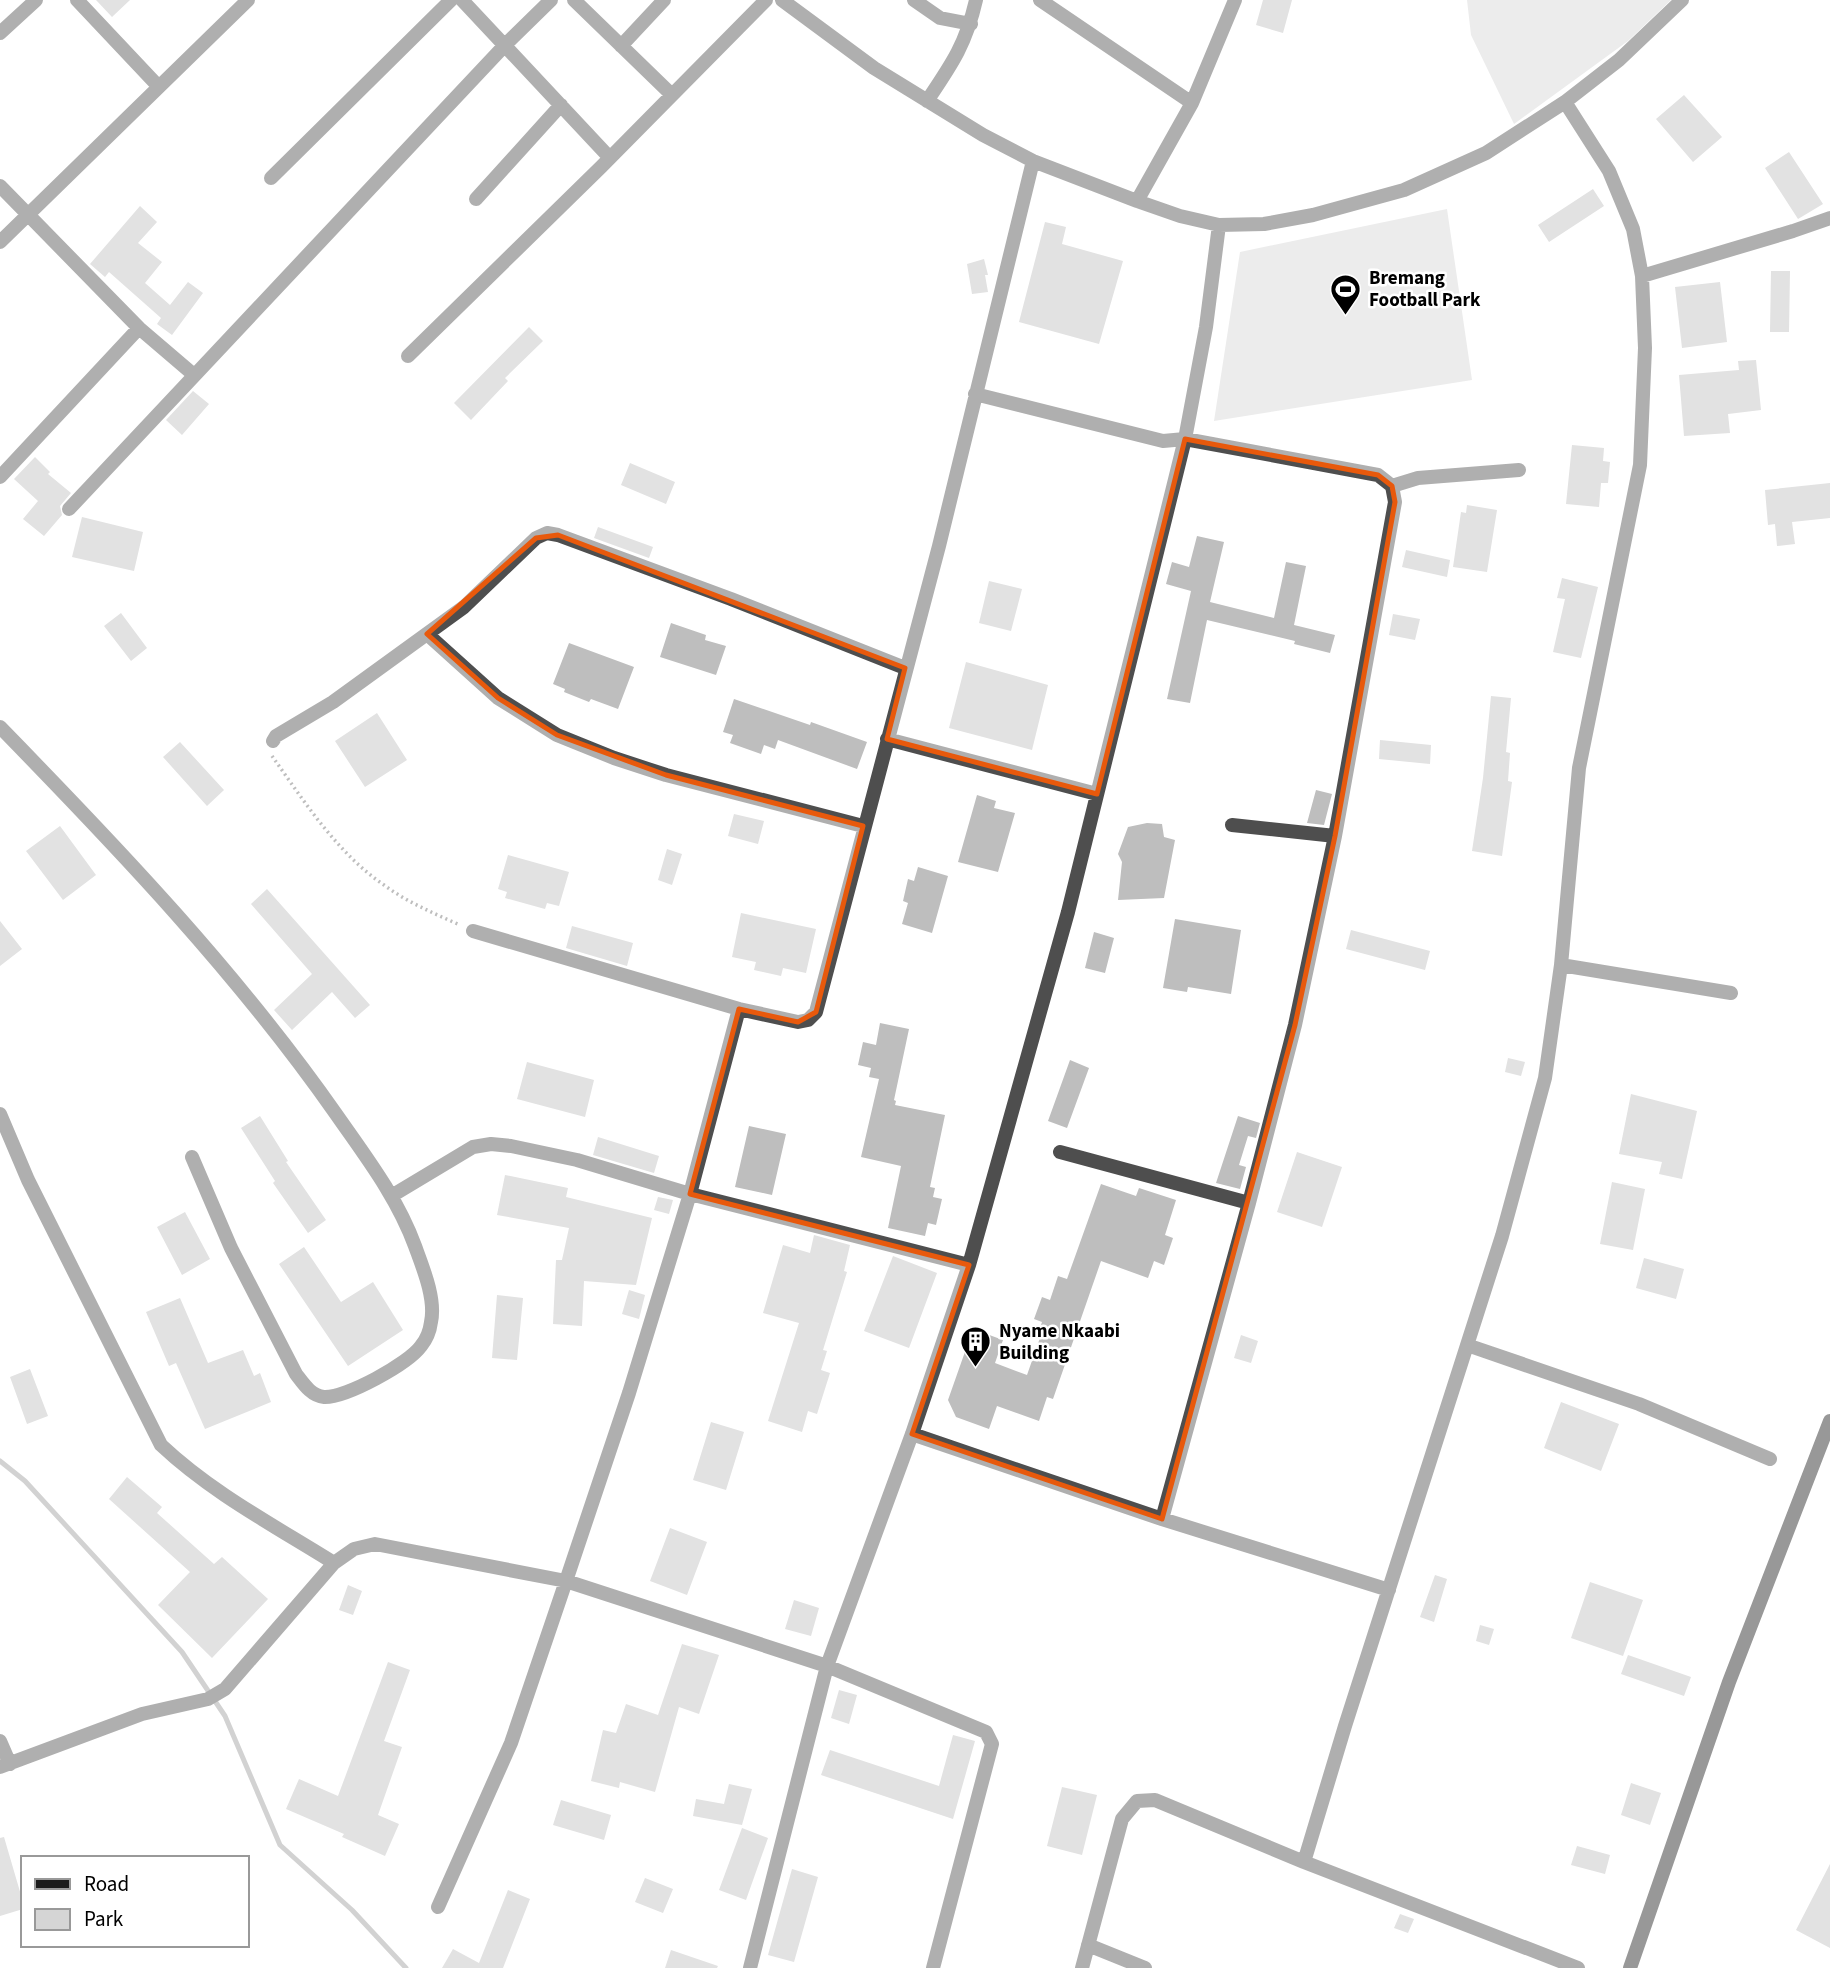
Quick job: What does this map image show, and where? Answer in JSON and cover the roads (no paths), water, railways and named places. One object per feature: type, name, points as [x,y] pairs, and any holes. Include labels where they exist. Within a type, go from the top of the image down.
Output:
[{"type":"street","points":[[0,33],[36,0]]},
{"type":"street","points":[[77,0],[159,87]]},
{"type":"street","points":[[0,242],[248,0]]},
{"type":"street","points":[[271,178],[451,0]]},
{"type":"street","points":[[462,0],[610,158]]},
{"type":"street","points":[[69,509],[505,45],[551,0]]},
{"type":"street","points":[[573,0],[672,95]]},
{"type":"street","points":[[621,46],[664,0]]},
{"type":"street","points":[[408,356],[766,0]]},
{"type":"street","points":[[782,0],[874,68],[983,135],[1033,161],[1180,216],[1219,225],[1264,224],[1313,215],[1404,190],[1486,153],[1566,103],[1619,61],[1682,0]]},
{"type":"street","points":[[915,0],[940,18],[971,24]]},
{"type":"street","points":[[927,100],[961,50],[971,24],[976,0]]},
{"type":"street","points":[[1040,0],[1192,103]]},
{"type":"street","points":[[1137,201],[1192,103],[1235,0]]},
{"type":"street","points":[[1304,1862],[1502,1236],[1545,1078],[1561,965],[1579,768],[1640,465],[1645,348],[1642,276],[1633,229],[1609,171],[1566,103]]},
{"type":"street","points":[[476,199],[561,105]]},
{"type":"street","points":[[473,930],[739,1009],[798,1021],[808,1020],[816,1012],[939,546],[1033,161]]},
{"type":"street","points":[[0,186],[139,328],[194,374]]},
{"type":"street","points":[[1642,276],[1830,218]]},
{"type":"street","points":[[750,1968],[827,1665],[912,1434],[969,1265],[1068,912],[1185,439],[1206,327],[1219,225]]},
{"type":"street","points":[[0,477],[139,328]]},
{"type":"street","points":[[975,394],[1163,441],[1185,439],[1378,475],[1392,486],[1395,502],[1335,836],[1295,1025],[1163,1519]]},
{"type":"street","points":[[1392,486],[1418,478],[1519,470]]},
{"type":"street","points":[[272,741],[333,702],[464,607],[536,538],[547,533],[731,599],[905,668]]},
{"type":"street","points":[[428,634],[498,698],[557,735],[666,775],[863,826]]},
{"type":"street","points":[[0,727],[118,850],[217,961],[310,1078],[393,1195],[415,1246],[432,1303],[431,1325],[421,1346],[389,1372],[348,1391],[323,1397],[309,1391],[296,1374],[231,1248],[192,1157]]},
{"type":"street","points":[[887,739],[1097,794]]},
{"type":"street","points":[[1232,825],[1335,836]]},
{"type":"street","points":[[1561,965],[1731,993]]},
{"type":"street","points":[[438,1907],[511,1743],[566,1581],[629,1393],[690,1194],[739,1009]]},
{"type":"street","points":[[0,1114],[28,1180],[161,1445],[179,1462],[236,1502],[334,1563]]},
{"type":"street","points":[[393,1195],[473,1147],[491,1144],[511,1146],[577,1160],[690,1194],[969,1265]]},
{"type":"street","points":[[1060,1152],[1249,1203]]},
{"type":"street","points":[[1467,1345],[1639,1404],[1770,1459]]},
{"type":"street","points":[[1630,1968],[1729,1682],[1830,1421]]},
{"type":"street","points":[[912,1434],[1163,1519],[1389,1590]]},
{"type":"street","points":[[0,1741],[5,1765],[142,1714],[208,1699],[225,1689],[334,1563],[354,1549],[375,1544],[566,1581],[827,1665],[986,1732],[992,1744],[933,1968]]},
{"type":"street","points":[[1082,1968],[1122,1819],[1137,1801],[1155,1800],[1304,1862],[1578,1968]]},
{"type":"street","points":[[1088,1945],[1145,1968]]},
{"type":"waterway","points":[[0,1461],[25,1481],[182,1652],[225,1716],[280,1845],[352,1910],[406,1968]]},
{"type":"place","name":"Bremang Football Park","points":[[1346,316]]},
{"type":"place","name":"Nyame Nkaabi Building","points":[[976,1369]]}]
